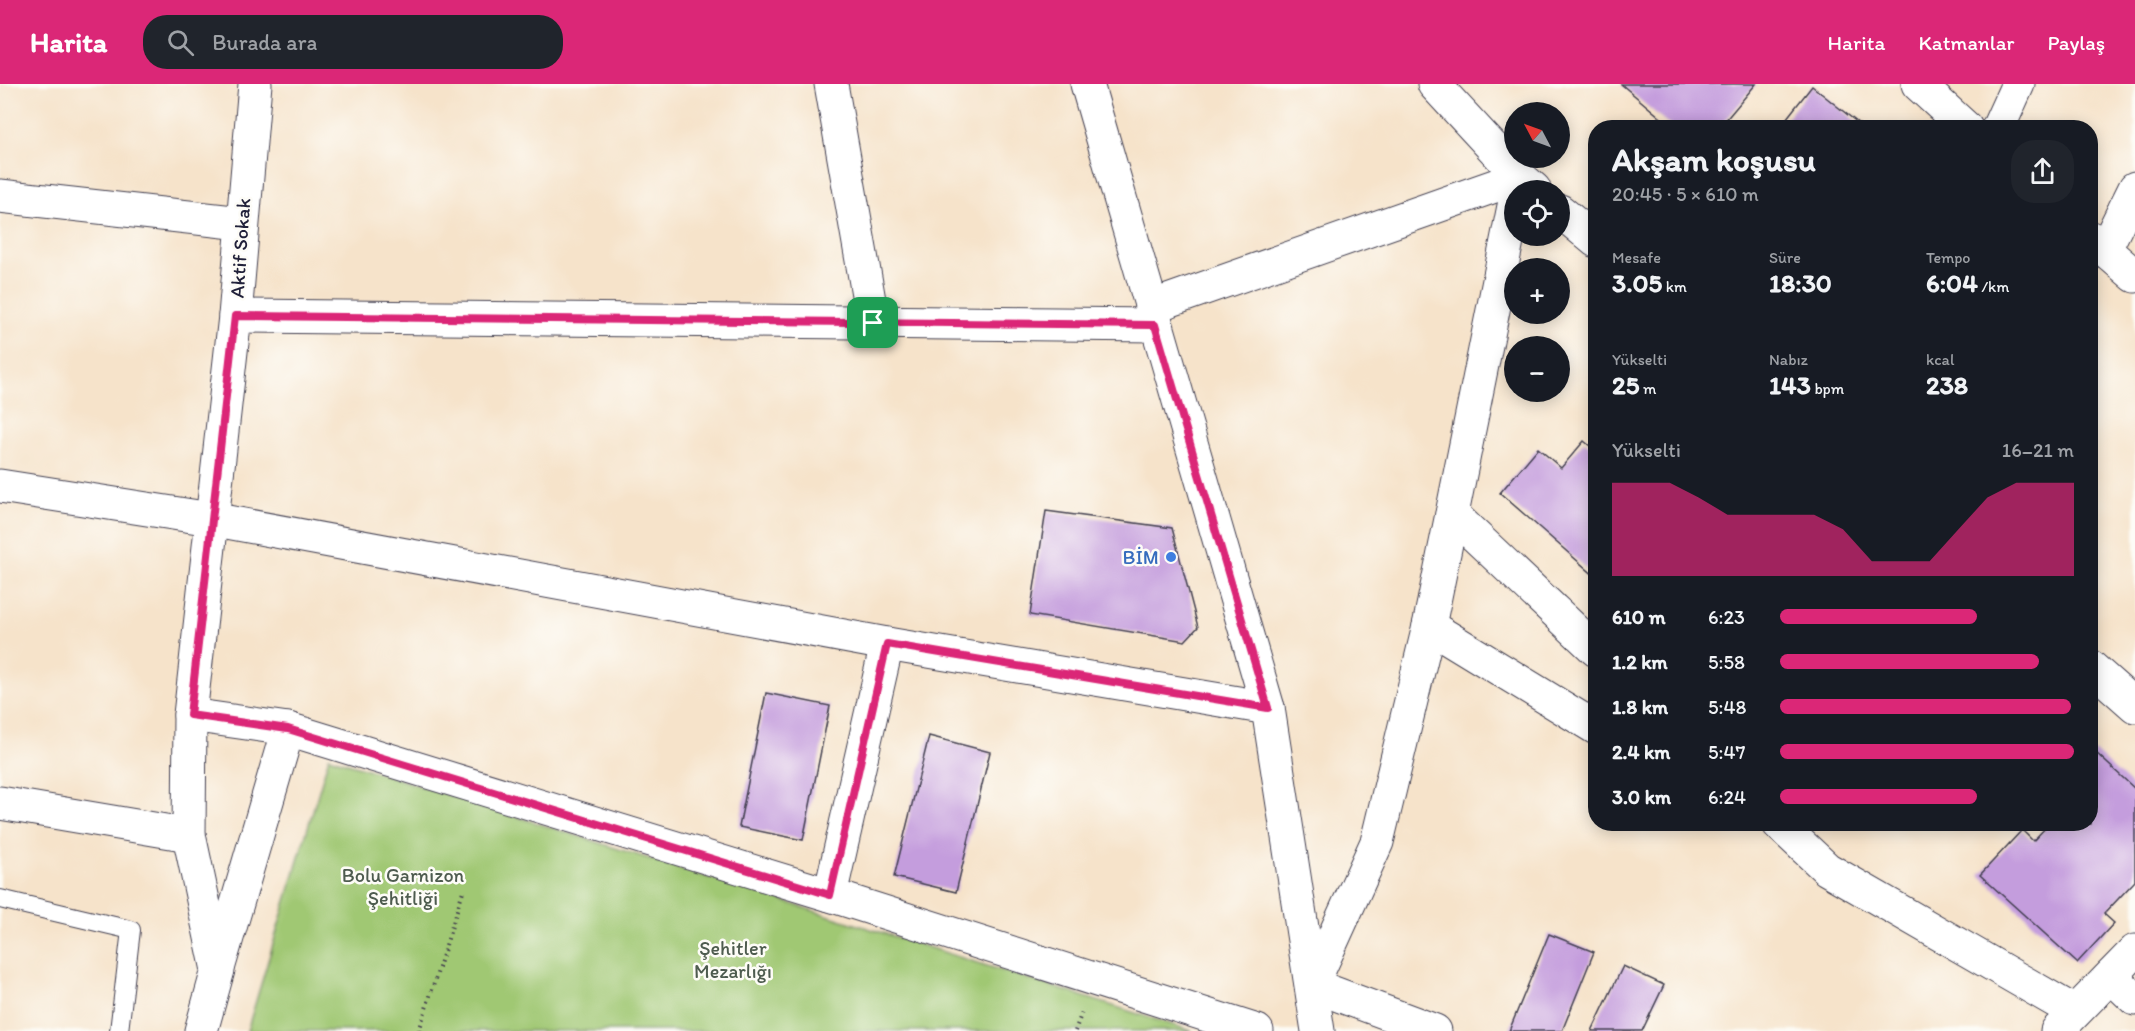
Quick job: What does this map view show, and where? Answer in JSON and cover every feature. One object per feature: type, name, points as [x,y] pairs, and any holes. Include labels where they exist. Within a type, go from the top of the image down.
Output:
[{"type":"street","name":"Aktif Sokak","points":[[218,970],[189,835],[190,715],[235,316],[255,84]]},
{"type":"street","points":[[831,84],[873,323]]},
{"type":"street","points":[[1087,84],[1268,708],[1318,1031]]},
{"type":"street","points":[[1434,84],[1514,180]]},
{"type":"street","points":[[1918,84],[1955,120]]},
{"type":"street","points":[[2002,120],[2018,84]]},
{"type":"street","points":[[2135,188],[2098,244],[2135,276]]},
{"type":"street","points":[[0,196],[242,223]]},
{"type":"street","points":[[235,316],[873,323],[1153,316],[1504,196]]},
{"type":"street","points":[[1570,219],[1588,234]]},
{"type":"street","points":[[1312,985],[1377,842],[1429,626],[1510,246]]},
{"type":"street","points":[[0,486],[211,519],[887,644],[1268,708]]},
{"type":"street","points":[[1452,514],[1588,642]]},
{"type":"street","points":[[1429,626],[1588,723]]},
{"type":"street","points":[[830,895],[887,644]]},
{"type":"street","points":[[2098,673],[2135,706]]},
{"type":"street","points":[[190,715],[288,729],[830,895],[1257,1031]]},
{"type":"street","points":[[201,1031],[288,729]]},
{"type":"street","points":[[0,803],[189,835]]},
{"type":"street","points":[[1764,831],[2066,1021],[2135,951]]},
{"type":"street","points":[[1786,831],[1827,869]]},
{"type":"street","points":[[2111,976],[2135,999]]},
{"type":"street","points":[[1312,985],[1435,1031]]},
{"type":"lane","points":[[0,899],[131,930],[119,1031]]},
{"type":"path","points":[[419,1031],[463,891]]},
{"type":"green space","points":[[329,757],[1192,1031],[247,1031]]},
{"type":"building","points":[[1621,84],[1756,84],[1726,120],[1664,120]]},
{"type":"building","points":[[1812,86],[1854,120],[1785,120]]},
{"type":"building","points":[[1584,441],[1588,444],[1588,570],[1500,493],[1538,448],[1561,468]]},
{"type":"building","points":[[1046,511],[1172,528],[1198,627],[1185,641],[1030,615]]},
{"type":"building","points":[[766,693],[830,706],[803,840],[739,827]]},
{"type":"building","points":[[929,736],[990,752],[956,892],[894,877]]},
{"type":"building","points":[[2098,755],[2135,789],[2135,881],[2104,914],[2114,923],[2077,963],[1980,875],[2021,831],[2033,841],[2042,831],[2098,831]]},
{"type":"building","points":[[1549,934],[1594,952],[1562,1031],[1509,1031]]},
{"type":"building","points":[[1623,966],[1664,985],[1642,1031],[1592,1031]]},
{"type":"place","name":"BİM","points":[[1171,557]]},
{"type":"route","points":[[235,316],[873,323],[1155,325],[1268,708],[887,644],[830,895],[288,729],[190,715],[235,316]]},
{"type":"park label","name":"Bolu Garnizon Şehitliği","points":[[403,886]]},
{"type":"park label","name":"Şehitler Mezarlığı","points":[[733,960]]}]
